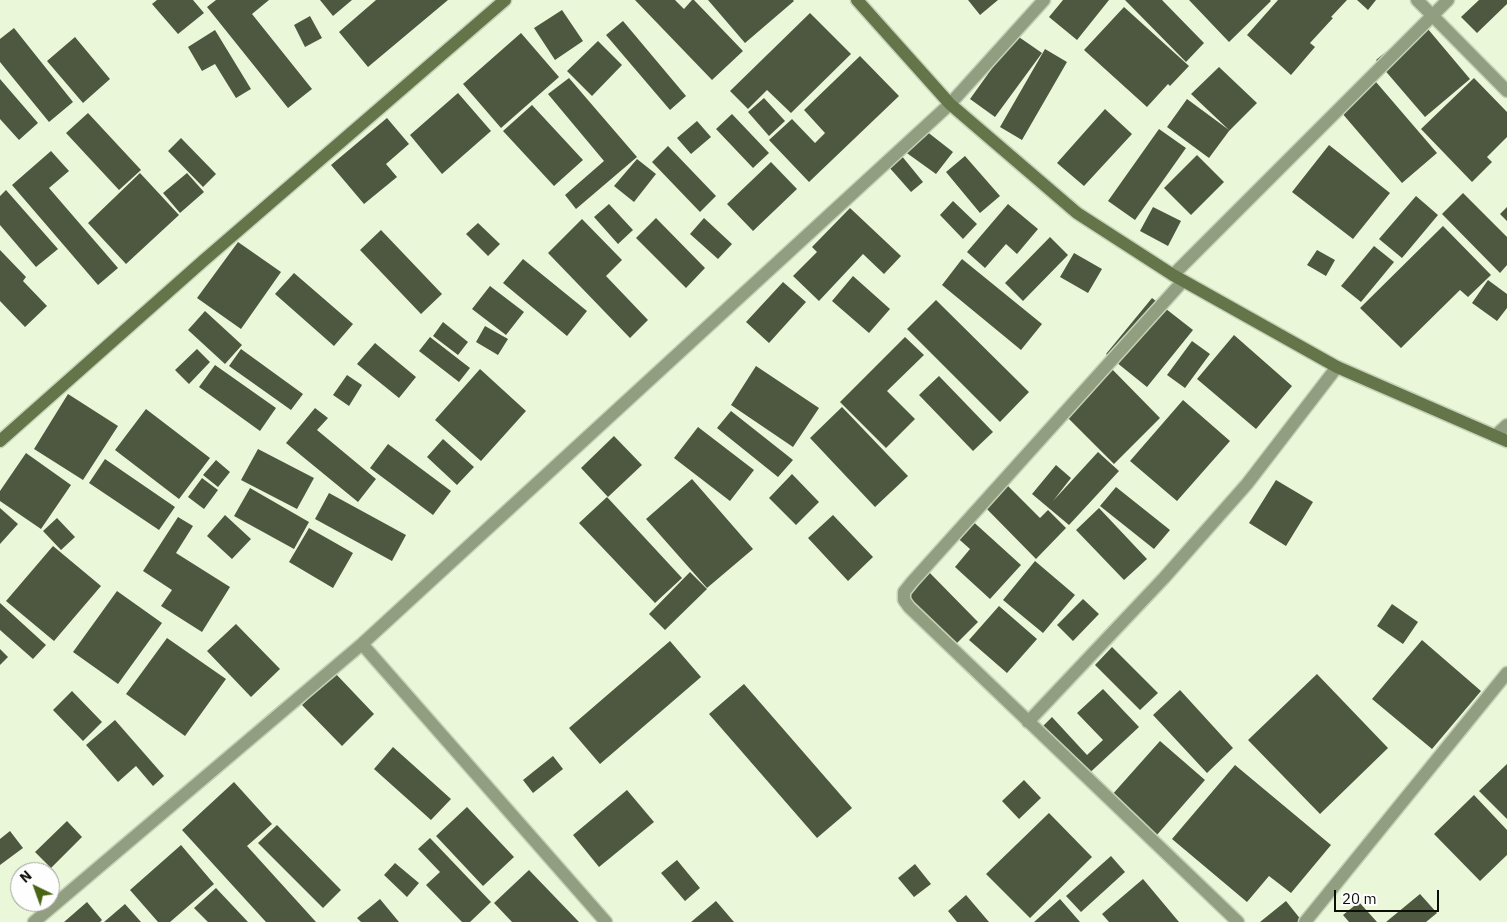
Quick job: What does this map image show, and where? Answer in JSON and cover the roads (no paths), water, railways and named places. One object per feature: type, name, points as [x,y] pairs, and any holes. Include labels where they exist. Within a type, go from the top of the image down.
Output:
[{"type":"street","points":[[0,441],[203,261],[505,0]]},
{"type":"street","points":[[858,0],[950,104],[1078,213],[1178,278],[1337,367],[1501,438],[1507,425]]},
{"type":"street","points":[[34,922],[362,644],[950,104],[1044,0]]},
{"type":"street","points":[[1417,0],[1507,91]]},
{"type":"street","points":[[1238,922],[908,608],[904,600],[904,592],[1178,278],[1448,0]]},
{"type":"street","points":[[1028,722],[1164,578],[1247,484],[1337,367]]},
{"type":"street","points":[[362,644],[606,922]]},
{"type":"street","points":[[1305,922],[1507,673]]}]
